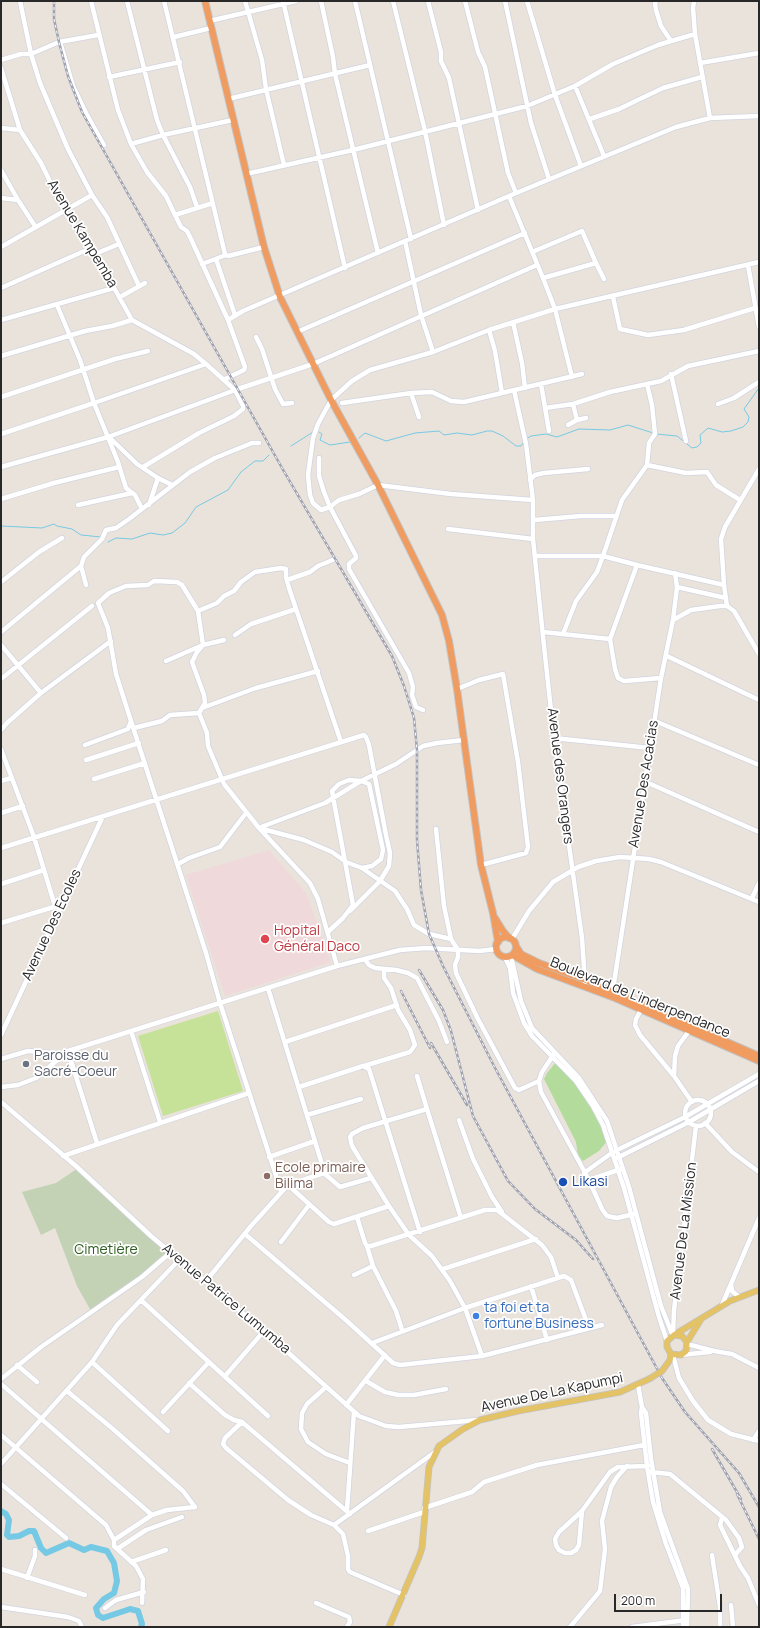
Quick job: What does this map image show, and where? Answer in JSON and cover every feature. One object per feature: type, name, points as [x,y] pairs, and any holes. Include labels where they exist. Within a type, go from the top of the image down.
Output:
[{"type":"highway","points":[[204,1],[264,247],[280,296],[331,400],[378,485],[442,615],[449,641],[457,689],[481,865],[493,912],[499,954],[510,956],[516,950],[516,946],[511,938],[502,931],[493,912]]},
{"type":"highway","points":[[497,945],[503,938],[511,938]]},
{"type":"highway","name":"Boulevard de L'inderpendance","points":[[516,946],[524,956],[759,1056]]},
{"type":"highway","name":"Boulevard de L'inderpendance","points":[[510,956],[537,969],[585,983]]},
{"type":"highway","name":"Boulevard de L'inderpendance","points":[[642,1007],[759,1061]]},
{"type":"main road","points":[[700,1321],[687,1343],[686,1350],[674,1355],[667,1349],[667,1341],[673,1335],[700,1321],[722,1305],[759,1290]]},
{"type":"main road","points":[[673,1335],[682,1336],[687,1343]]},
{"type":"main road","name":"Avenue De La Kapumpi","points":[[389,1627],[417,1564],[422,1548],[424,1510],[429,1467],[435,1452],[449,1438],[480,1420],[518,1411],[611,1395],[638,1385],[662,1371],[674,1355]]},
{"type":"street","points":[[20,1],[31,54],[46,97],[68,149],[92,194],[107,217],[139,286]]},
{"type":"street","points":[[91,1],[98,35],[118,110],[131,144],[147,172],[166,196],[181,227],[189,234],[228,320],[245,369],[225,379]]},
{"type":"street","points":[[127,1],[162,135],[190,186],[197,207]]},
{"type":"street","points":[[164,1],[226,255]]},
{"type":"street","points":[[245,1],[262,60],[266,89],[284,165]]},
{"type":"street","points":[[209,21],[283,2],[296,1]]},
{"type":"street","points":[[321,1],[333,57],[335,74],[378,253]]},
{"type":"street","points":[[355,1],[411,238]]},
{"type":"street","points":[[393,1],[424,131],[444,225]]},
{"type":"street","points":[[428,1],[441,52],[441,62],[449,78],[478,210]]},
{"type":"street","points":[[465,1],[478,52],[485,67],[494,115],[508,173],[516,193]]},
{"type":"street","points":[[504,1],[527,106],[549,179]]},
{"type":"street","points":[[527,1],[555,95],[581,166]]},
{"type":"street","points":[[656,1],[656,10],[660,21],[671,41]]},
{"type":"street","points":[[694,1],[693,8],[696,34],[710,118]]},
{"type":"street","points":[[693,8],[698,1]]},
{"type":"street","points":[[283,2],[345,268]]},
{"type":"street","points":[[174,37],[211,28]]},
{"type":"street","points":[[246,174],[353,150],[458,122],[494,115],[527,106],[575,86],[613,64],[671,41],[696,34]]},
{"type":"street","points":[[1,60],[22,54],[31,54],[60,42],[98,35]]},
{"type":"street","points":[[60,42],[73,86],[104,145]]},
{"type":"street","points":[[700,63],[759,53]]},
{"type":"street","points":[[109,76],[180,62]]},
{"type":"street","points":[[228,99],[370,65]]},
{"type":"street","name":"Avenue Kampemba","points":[[1,68],[20,130],[41,163],[64,210],[95,254],[132,320]]},
{"type":"street","points":[[590,119],[619,109],[663,88],[702,76]]},
{"type":"street","points":[[575,86],[590,119],[604,156]]},
{"type":"street","points":[[228,320],[235,315],[411,238],[676,127],[710,118],[759,116]]},
{"type":"street","points":[[131,144],[162,135],[233,120]]},
{"type":"street","points":[[1,128],[20,130]]},
{"type":"street","points":[[1,170],[35,226]]},
{"type":"street","points":[[1,247],[92,194]]},
{"type":"street","points":[[509,196],[555,309],[572,377]]},
{"type":"street","points":[[1,198],[18,200]]},
{"type":"street","points":[[175,215],[213,202]]},
{"type":"street","points":[[532,252],[582,231],[604,279]]},
{"type":"street","points":[[297,332],[525,233]]},
{"type":"street","points":[[405,241],[421,315],[433,352]]},
{"type":"street","points":[[95,254],[119,244]]},
{"type":"street","points":[[202,264],[226,255],[264,247]]},
{"type":"street","points":[[1,288],[91,248]]},
{"type":"street","points":[[216,259],[235,315]]},
{"type":"street","points":[[533,500],[451,494],[378,485],[359,494],[339,500],[330,507],[321,510],[313,503],[310,495],[308,475],[313,438],[318,424],[331,400],[352,381],[370,370],[433,352],[489,330],[555,309],[759,262]]},
{"type":"street","points":[[542,278],[596,263]]},
{"type":"street","points":[[1,467],[108,437],[235,390],[313,364],[537,264]]},
{"type":"street","points":[[748,265],[759,326]]},
{"type":"street","points":[[120,297],[145,282]]},
{"type":"street","points":[[2,318],[57,305],[114,288]]},
{"type":"street","points":[[612,297],[620,329],[648,335],[684,330],[755,308]]},
{"type":"street","points":[[57,305],[70,335],[126,488],[135,495],[142,509]]},
{"type":"street","points":[[1,356],[70,335],[132,320],[194,354],[225,379],[235,390],[241,401],[243,409],[176,446],[143,468]]},
{"type":"street","points":[[513,322],[522,363],[525,388]]},
{"type":"street","points":[[489,330],[495,352],[502,393]]},
{"type":"street","points":[[256,337],[262,349],[271,379],[283,404],[292,403]]},
{"type":"street","points":[[1,397],[115,359],[148,351]]},
{"type":"street","points":[[545,408],[573,404],[610,392],[661,381],[671,374],[688,366],[759,351]]},
{"type":"street","points":[[1,434],[206,364]]},
{"type":"street","points":[[342,403],[411,393],[432,392],[451,401],[464,402],[582,374]]},
{"type":"street","points":[[671,374],[686,441]]},
{"type":"street","points":[[718,404],[734,398],[759,382]]},
{"type":"street","points":[[541,384],[549,431]]},
{"type":"street","points":[[564,634],[576,601],[597,572],[622,500],[628,488],[647,465],[649,442],[655,434],[652,405],[647,384]]},
{"type":"street","name":"Avenue des Orangers","points":[[514,390],[525,437],[533,500],[533,539],[554,738],[582,938],[585,983]]},
{"type":"street","points":[[411,393],[418,418]]},
{"type":"street","points":[[573,404],[578,420]]},
{"type":"street","points":[[568,425],[586,418]]},
{"type":"street","points":[[108,437],[143,468],[172,485]]},
{"type":"street","points":[[86,585],[82,566],[84,557],[102,540],[106,530],[116,528],[149,505],[172,485],[215,458],[252,443],[259,443]]},
{"type":"street","points":[[319,458],[319,476],[330,507],[356,556],[356,558],[349,564],[349,569],[409,673],[413,687],[412,695],[416,707],[423,710]]},
{"type":"street","points":[[647,465],[686,473],[707,472],[716,485],[740,500]]},
{"type":"street","points":[[1,499],[54,483],[119,467]]},
{"type":"street","points":[[530,480],[534,475],[544,473],[588,469]]},
{"type":"street","points":[[759,469],[724,527],[721,539],[724,585],[728,606],[734,611],[759,654]]},
{"type":"street","points":[[149,505],[158,478]]},
{"type":"street","points":[[78,505],[132,493]]},
{"type":"street","points":[[534,520],[581,516],[616,516]]},
{"type":"street","points":[[448,529],[533,539]]},
{"type":"street","points":[[1,582],[39,552],[62,538]]},
{"type":"street","points":[[536,556],[603,556],[724,585]]},
{"type":"street","points":[[287,580],[310,572],[318,566],[335,559]]},
{"type":"street","points":[[637,565],[610,639],[618,678],[624,680],[661,678]]},
{"type":"street","points":[[1,632],[82,566]]},
{"type":"street","points":[[198,611],[217,603],[224,596],[234,591],[241,582],[255,572],[281,568],[286,569],[287,580],[296,609],[341,742]]},
{"type":"street","name":"Avenue Des Acacias","points":[[610,993],[614,983],[632,857],[646,782],[661,678],[667,656],[673,620],[677,587],[676,573]]},
{"type":"street","points":[[199,713],[205,703],[204,695],[192,662],[197,652],[203,645],[198,611],[182,585],[177,582],[154,581],[148,586],[132,585],[109,593],[98,603],[111,641],[116,674],[158,798],[220,1003],[281,1191]]},
{"type":"street","points":[[677,587],[726,598]]},
{"type":"street","points":[[1,679],[92,606]]},
{"type":"street","points":[[673,620],[691,610],[728,606]]},
{"type":"street","points":[[235,635],[251,624],[296,609]]},
{"type":"street","points":[[543,632],[610,639]]},
{"type":"street","points":[[166,661],[203,645],[224,640]]},
{"type":"street","points":[[1,730],[41,693],[111,641]]},
{"type":"street","points":[[1,645],[41,693]]},
{"type":"street","points":[[667,656],[759,700]]},
{"type":"street","points":[[202,708],[256,688],[318,671]]},
{"type":"street","points":[[457,689],[479,680],[503,674],[518,762],[528,847],[526,853],[481,865]]},
{"type":"street","points":[[134,728],[162,721],[170,715],[199,713]]},
{"type":"street","points":[[199,713],[207,733],[208,746],[220,779],[246,813],[310,883],[318,899],[337,966]]},
{"type":"street","points":[[655,721],[759,765]]},
{"type":"street","points":[[85,745],[128,729],[131,722]]},
{"type":"street","points":[[1,848],[360,735],[366,737],[375,775],[390,853],[388,866],[380,881],[328,932]]},
{"type":"street","points":[[554,738],[650,748]]},
{"type":"street","points":[[259,828],[282,820],[333,798],[361,781],[396,764],[423,746],[464,740]]},
{"type":"street","points":[[86,760],[139,743]]},
{"type":"street","points":[[1,749],[34,837],[55,906]]},
{"type":"street","points":[[94,780],[145,763]]},
{"type":"street","points":[[1,781],[11,778]]},
{"type":"street","points":[[350,911],[353,905],[353,899],[332,791],[338,784],[349,780],[361,781],[369,784],[383,850],[381,859],[372,866],[362,868]]},
{"type":"street","points":[[646,782],[759,832]]},
{"type":"street","points":[[1,813],[23,806]]},
{"type":"street","points":[[178,864],[188,858],[220,847],[246,813]]},
{"type":"street","name":"Avenue Des Ecoles","points":[[1,1035],[104,816]]},
{"type":"street","points":[[259,828],[304,840],[332,852],[346,862],[362,868],[395,891],[408,909],[414,926],[430,934],[451,939]]},
{"type":"street","points":[[436,830],[444,906],[451,939],[458,950],[458,957],[455,965],[456,972],[477,1018],[515,1088],[519,1090],[539,1081],[553,1055]]},
{"type":"street","points":[[511,938],[529,911],[553,882],[572,869],[600,860],[620,857],[632,857],[661,862],[759,902]]},
{"type":"street","points":[[1,884],[44,870]]},
{"type":"street","points":[[752,898],[759,882]]},
{"type":"street","points":[[1,922],[55,906],[61,907]]},
{"type":"street","points":[[1,1087],[18,1085],[36,1078],[68,1051],[337,966],[407,950],[426,948],[479,951],[497,945]]},
{"type":"street","points":[[510,956],[510,968],[514,984],[513,993],[524,1023],[532,1036],[553,1055],[586,1090],[615,1151],[661,1306],[673,1335]]},
{"type":"street","points":[[365,959],[369,965],[408,973],[417,978],[439,1021],[447,1042]]},
{"type":"street","points":[[299,1088],[410,1052],[416,1045],[397,1005],[391,988],[384,978],[384,969]]},
{"type":"street","points":[[268,988],[325,1174],[340,1187],[371,1178]]},
{"type":"street","points":[[285,1042],[397,1005]]},
{"type":"street","points":[[642,1007],[636,1019],[636,1025],[640,1035],[674,1076],[692,1102]]},
{"type":"street","points":[[674,1076],[675,1056],[678,1046],[689,1030]]},
{"type":"street","points":[[131,1031],[160,1122]]},
{"type":"street","points":[[1,1059],[28,1050],[63,1054]]},
{"type":"street","points":[[68,1051],[97,1143]]},
{"type":"street","points":[[363,1066],[369,1069],[420,1232]]},
{"type":"street","points":[[584,1172],[615,1151],[686,1117],[759,1074]]},
{"type":"street","points":[[417,1076],[460,1218]]},
{"type":"street","points":[[539,1081],[541,1092],[589,1180],[602,1209],[607,1216],[617,1218],[634,1214]]},
{"type":"street","points":[[618,1158],[710,1111],[759,1081]]},
{"type":"street","points":[[63,1156],[97,1143],[249,1092]]},
{"type":"street","points":[[307,1115],[361,1099]]},
{"type":"street","points":[[700,1101],[707,1104],[710,1111],[709,1118],[705,1124],[696,1126],[689,1122],[686,1117],[687,1107],[692,1102],[700,1101]]},
{"type":"street","name":"Avenue Patrice Lumumba","points":[[1,1102],[179,1260],[264,1331],[354,1412],[376,1423],[399,1427],[480,1420]]},
{"type":"street","points":[[427,1109],[357,1131],[350,1137],[352,1146],[371,1178],[409,1235],[432,1256],[443,1269],[465,1308],[482,1356]]},
{"type":"street","points":[[459,1120],[473,1159],[492,1197],[503,1213]]},
{"type":"street","points":[[705,1124],[732,1152],[759,1172]]},
{"type":"street","name":"Avenue De La Mission","points":[[673,1335],[674,1310],[696,1126]]},
{"type":"street","points":[[269,1157],[315,1141]]},
{"type":"street","points":[[589,1180],[621,1170]]},
{"type":"street","points":[[206,1281],[281,1191],[288,1185],[317,1174],[325,1174]]},
{"type":"street","points":[[288,1185],[329,1222],[334,1224],[389,1206]]},
{"type":"street","points":[[281,1242],[309,1205]]},
{"type":"street","points":[[367,1246],[420,1232],[485,1210],[497,1210],[503,1213],[542,1245],[551,1257],[558,1278]]},
{"type":"street","points":[[634,1214],[659,1317],[667,1341]]},
{"type":"street","points":[[357,1217],[373,1266],[396,1311],[402,1330]]},
{"type":"street","points":[[722,1305],[759,1218]]},
{"type":"street","points":[[245,1234],[372,1343],[393,1363],[400,1365],[482,1356],[602,1325]]},
{"type":"street","points":[[443,1269],[536,1239]]},
{"type":"street","points":[[1,1379],[17,1365],[142,1277],[171,1252]]},
{"type":"street","points":[[1,1464],[92,1362],[117,1325],[142,1301],[179,1260]]},
{"type":"street","points":[[354,1275],[373,1266]]},
{"type":"street","points":[[372,1343],[402,1330],[465,1308],[558,1278],[568,1277],[571,1280],[589,1328]]},
{"type":"street","points":[[731,1282],[732,1291],[740,1297]]},
{"type":"street","points":[[532,1286],[547,1340]]},
{"type":"street","points":[[142,1301],[268,1416]]},
{"type":"street","points":[[225,1376],[264,1331]]},
{"type":"street","points":[[687,1343],[714,1351],[732,1354],[759,1368]]},
{"type":"street","points":[[714,1351],[674,1355],[676,1372],[693,1401],[708,1420],[731,1434],[759,1441]]},
{"type":"street","points":[[346,1405],[385,1355]]},
{"type":"street","points":[[92,1362],[168,1430]]},
{"type":"street","points":[[163,1412],[209,1362]]},
{"type":"street","points":[[17,1365],[37,1382]]},
{"type":"street","points":[[366,1381],[385,1392],[398,1395],[414,1395],[446,1389]]},
{"type":"street","points":[[189,1383],[225,1415],[242,1422],[350,1514]]},
{"type":"street","points":[[1,1384],[152,1515]]},
{"type":"street","points":[[638,1385],[642,1407],[641,1413],[644,1445],[650,1466]]},
{"type":"street","points":[[326,1387],[307,1404],[302,1413],[301,1429],[303,1436],[312,1445],[334,1458],[350,1463]]},
{"type":"street","points":[[67,1391],[113,1429],[183,1491],[195,1508],[167,1510],[152,1515],[114,1540]]},
{"type":"street","points":[[642,1407],[646,1413],[650,1466],[658,1513],[668,1543],[688,1589],[687,1627]]},
{"type":"street","points":[[347,1510],[354,1412]]},
{"type":"street","points":[[242,1422],[225,1438],[223,1444],[226,1448],[288,1500],[311,1515],[334,1526],[343,1534],[348,1556],[348,1569],[350,1572],[404,1595]]},
{"type":"street","points":[[753,1440],[759,1431]]},
{"type":"street","points":[[1,1435],[106,1525],[114,1540],[114,1546],[136,1566],[143,1579],[144,1592],[142,1602]]},
{"type":"street","points":[[368,1531],[472,1492],[484,1482],[537,1465],[644,1445]]},
{"type":"street","points":[[334,1526],[435,1452]]},
{"type":"street","points":[[570,1627],[600,1591],[605,1549],[602,1521],[611,1487],[617,1477],[627,1466]]},
{"type":"street","points":[[582,1511],[578,1545],[576,1550],[571,1553],[565,1553],[559,1550],[555,1539],[559,1532],[582,1511],[600,1489],[610,1472],[618,1467],[650,1466]]},
{"type":"street","points":[[651,1472],[670,1474],[730,1524],[739,1538],[742,1547],[735,1555]]},
{"type":"street","points":[[1,1484],[66,1538]]},
{"type":"street","points":[[117,1548],[146,1530],[182,1517]]},
{"type":"street","points":[[722,1518],[720,1525],[748,1578],[759,1605]]},
{"type":"street","points":[[27,1578],[35,1556],[35,1550]]},
{"type":"street","points":[[130,1562],[166,1550]]},
{"type":"street","points":[[712,1555],[718,1587],[720,1627]]},
{"type":"street","points":[[1,1569],[85,1595]]},
{"type":"street","points":[[105,1608],[116,1600],[144,1592]]},
{"type":"street","points":[[316,1603],[349,1617],[350,1622],[347,1627]]},
{"type":"street","points":[[731,1605],[733,1627]]},
{"type":"street","points":[[1,1607],[68,1617],[79,1621],[82,1627]]},
{"type":"street","points":[[632,1627],[686,1620]]},
{"type":"street","points":[[683,1627],[686,1620]]},
{"type":"shaded area","name":"Hopital Général Daco","points":[[269,850],[306,893],[331,962],[225,996],[186,875]]},
{"type":"green space","points":[[218,1011],[243,1091],[163,1116],[138,1036]]},
{"type":"green space","points":[[556,1062],[573,1079],[602,1124],[608,1140],[599,1151],[583,1161],[578,1156],[576,1142],[544,1079]]},
{"type":"green space","name":"Cimetière","points":[[78,1168],[168,1255],[91,1311],[77,1286],[55,1228],[41,1235],[22,1192],[56,1183]]},
{"type":"waterway","points":[[656,434],[677,436],[692,448],[697,447],[701,443],[700,435],[708,428],[722,432],[743,427],[748,422],[749,417],[744,409],[759,388]]},
{"type":"waterway","points":[[526,439],[531,436],[546,434],[557,437],[579,429],[610,430],[628,425],[653,433]]},
{"type":"waterway","points":[[359,438],[365,433],[386,441],[415,433],[439,431],[444,435],[457,433],[472,435],[492,431],[503,436],[516,446],[521,446],[523,443]]},
{"type":"waterway","points":[[291,446],[313,432]]},
{"type":"waterway","points":[[319,432],[322,434],[320,440],[330,445],[350,442]]},
{"type":"waterway","points":[[108,542],[116,538],[132,539],[150,533],[163,535],[172,533],[185,523],[196,507],[228,490],[241,472],[255,461],[263,461],[269,455]]},
{"type":"waterway","points":[[1,526],[42,528],[54,524],[72,529],[81,535],[101,537]]},
{"type":"waterway","points":[[1,1511],[6,1514],[9,1520],[7,1535],[9,1537],[19,1536],[29,1531],[34,1531],[41,1548],[46,1553],[69,1543],[84,1550],[91,1547],[107,1551],[114,1563],[117,1581],[114,1593],[104,1599],[96,1608],[98,1615],[103,1618],[130,1609],[138,1611],[142,1624],[141,1627]]},
{"type":"railway","points":[[54,1],[54,19],[59,42],[68,76],[82,112],[282,468],[392,656],[404,686],[414,718],[417,750],[417,840],[421,890],[429,934],[443,966],[494,1066],[662,1378],[685,1412],[739,1473],[759,1507]]},
{"type":"railway","points":[[419,970],[443,1010],[451,1031],[473,1116],[508,1181],[535,1209],[576,1240],[593,1259]]},
{"type":"railway","points":[[401,991],[430,1048]]},
{"type":"railway","points":[[431,1043],[467,1105]]},
{"type":"railway","points":[[712,1449],[741,1499]]},
{"type":"railway","points":[[737,1494],[759,1539]]},
{"type":"place","name":"Hopital Général Daco","points":[[265,939]]},
{"type":"place","name":"Paroisse du Sacré-Coeur","points":[[26,1064]]},
{"type":"place","name":"Ecole primaire Bilima","points":[[267,1176]]},
{"type":"place","name":"Likasi","points":[[563,1182]]},
{"type":"place","name":"ta foi et ta fortune Business","points":[[476,1316]]}]
